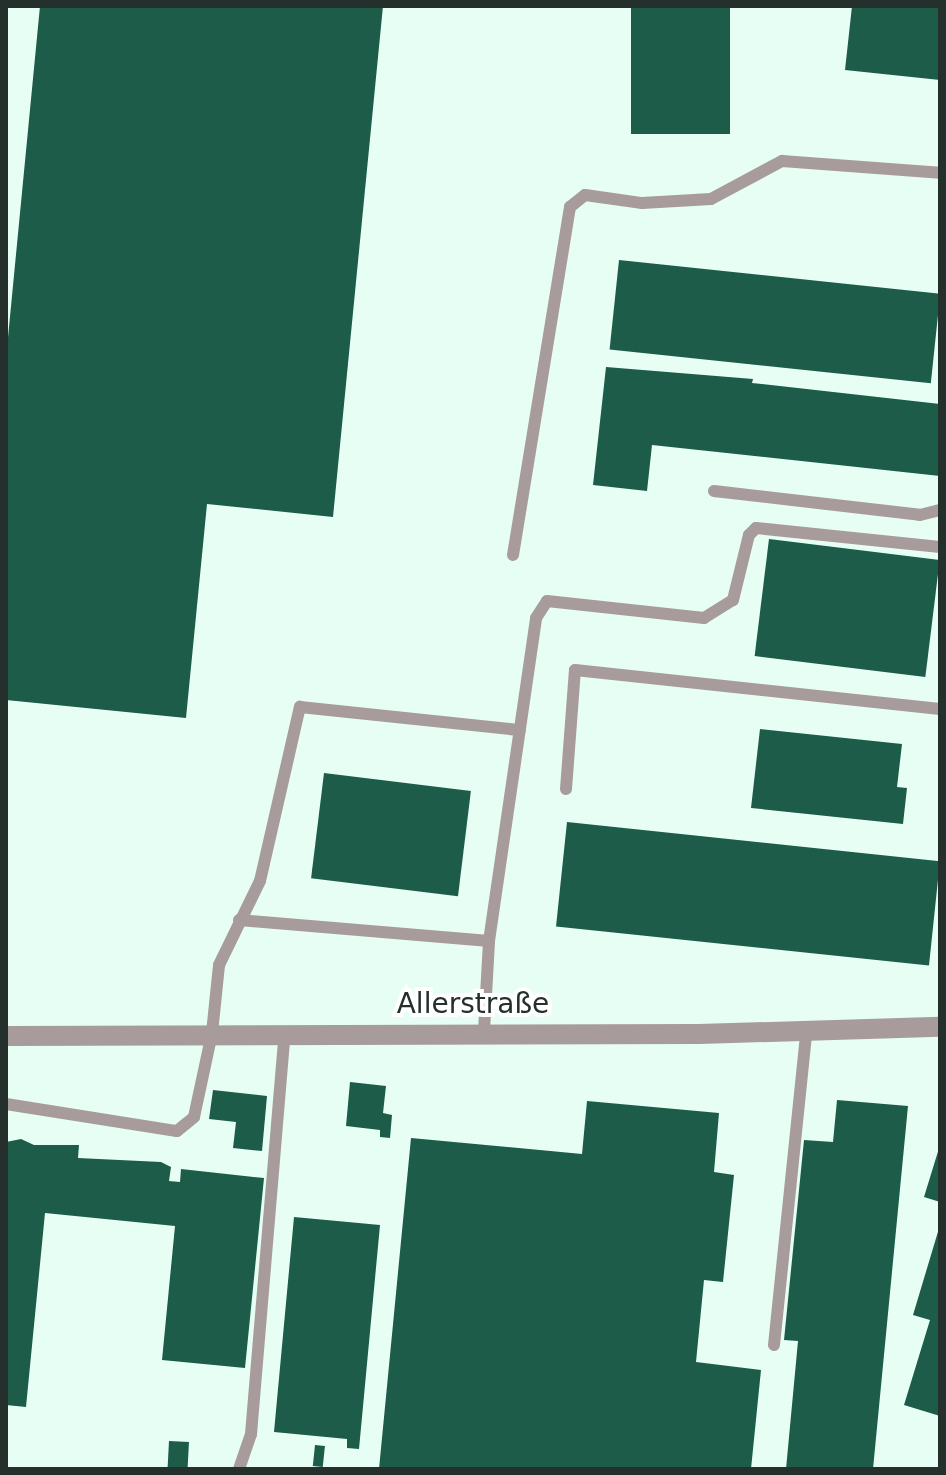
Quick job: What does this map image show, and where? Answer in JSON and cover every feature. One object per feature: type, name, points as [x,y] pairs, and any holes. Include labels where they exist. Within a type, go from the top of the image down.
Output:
[{"type":"street","name":"Allerstraße","points":[[6,1036],[484,1031],[806,1033],[940,1027]]},
{"type":"lane","points":[[513,555],[570,207],[585,195],[642,203],[711,199],[782,161],[940,173]]},
{"type":"lane","points":[[714,491],[920,515],[940,510]]},
{"type":"lane","points":[[484,1031],[489,941],[536,618],[547,601],[704,618],[733,600],[749,535],[756,528],[940,547]]},
{"type":"lane","points":[[566,789],[575,670],[940,709]]},
{"type":"lane","points":[[6,1104],[177,1131],[194,1117],[212,1033],[219,965],[260,881],[300,707],[520,730]]},
{"type":"lane","points":[[239,920],[489,941]]},
{"type":"lane","points":[[239,1469],[251,1434],[285,1033]]},
{"type":"lane","points":[[774,1345],[806,1033]]},
{"type":"building","points":[[40,6],[383,6],[333,517],[207,504],[186,718],[6,700],[6,358]]},
{"type":"building","points":[[631,6],[730,6],[730,134],[631,134]]},
{"type":"building","points":[[852,6],[940,6],[940,80],[845,70]]},
{"type":"building","points":[[619,260],[940,294],[931,383],[610,350]]},
{"type":"building","points":[[606,367],[753,379],[752,383],[940,404],[940,476],[652,445],[647,491],[593,485]]},
{"type":"building","points":[[769,539],[940,560],[925,677],[755,656]]},
{"type":"building","points":[[760,729],[902,744],[897,787],[907,788],[903,824],[751,808]]},
{"type":"building","points":[[324,773],[471,791],[458,896],[311,878]]},
{"type":"building","points":[[567,822],[940,861],[929,966],[556,926]]},
{"type":"building","points":[[350,1082],[386,1086],[383,1113],[392,1115],[390,1138],[380,1137],[380,1130],[346,1126]]},
{"type":"building","points":[[213,1090],[267,1096],[262,1151],[233,1148],[236,1122],[209,1119]]},
{"type":"building","points":[[837,1100],[908,1106],[873,1469],[786,1469],[798,1341],[784,1340],[804,1140],[833,1142]]},
{"type":"building","points":[[587,1101],[719,1113],[714,1172],[734,1175],[723,1282],[704,1280],[696,1362],[761,1370],[751,1469],[379,1469],[411,1138],[582,1154]]},
{"type":"building","points":[[21,1139],[34,1145],[79,1145],[78,1158],[161,1162],[171,1167],[169,1181],[180,1182],[181,1169],[264,1178],[245,1368],[162,1360],[175,1226],[45,1213],[26,1407],[6,1405],[6,1142]]},
{"type":"building","points":[[940,1145],[940,1202],[924,1197]]},
{"type":"building","points":[[294,1217],[380,1225],[359,1449],[347,1448],[347,1439],[274,1432]]},
{"type":"building","points":[[940,1225],[940,1416],[904,1405],[930,1320],[913,1315]]},
{"type":"building","points":[[169,1441],[189,1442],[188,1469],[168,1469]]},
{"type":"building","points":[[315,1445],[325,1446],[323,1467],[313,1466]]}]
